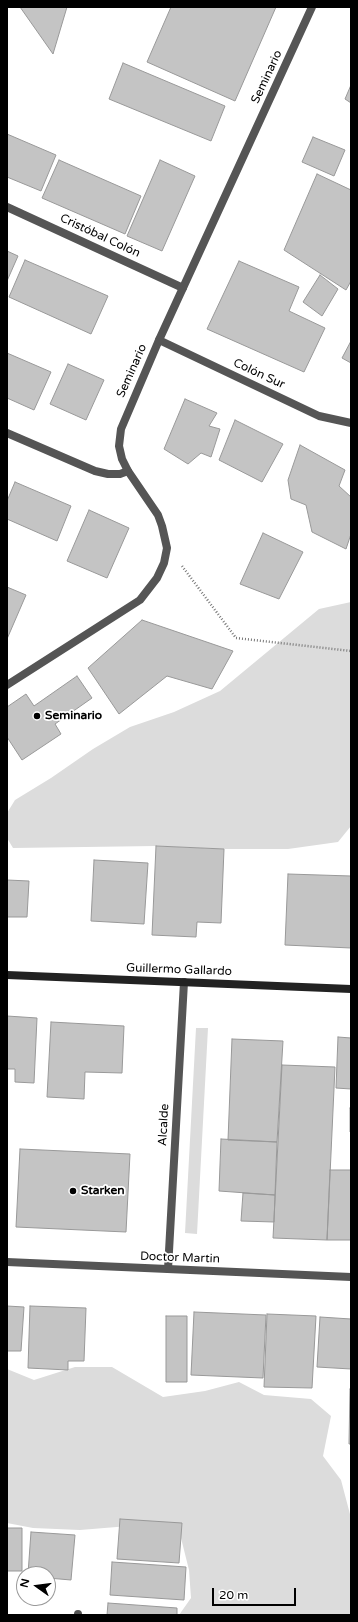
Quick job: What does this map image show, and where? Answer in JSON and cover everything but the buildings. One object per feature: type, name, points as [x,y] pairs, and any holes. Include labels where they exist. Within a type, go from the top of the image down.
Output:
[{"type":"main road","name":"Guillermo Gallardo","points":[[7,975],[351,989]]},
{"type":"street","name":"Seminario","points":[[7,685],[140,600],[157,578],[164,563],[167,548],[162,526],[158,516],[128,471],[122,459],[119,446],[121,429],[159,340],[312,7]]},
{"type":"street","name":"Cristóbal Colón","points":[[7,207],[184,288]]},
{"type":"street","name":"Colón Sur","points":[[159,340],[319,416],[351,423]]},
{"type":"street","points":[[7,432],[95,471],[108,474],[120,474],[128,471]]},
{"type":"street","name":"Alcalde","points":[[168,1269],[184,982]]},
{"type":"street","name":"Doctor Martin","points":[[7,1262],[351,1277]]},
{"type":"path","points":[[181,565],[236,638],[351,651]]},
{"type":"shaded area","points":[[351,602],[351,826],[338,842],[288,849],[224,849],[156,846],[13,848],[7,838],[7,813],[15,800],[51,778],[93,749],[130,727],[174,712],[220,691],[319,609]]},
{"type":"shaded area","points":[[196,1028],[208,1028],[197,1234],[185,1233]]},
{"type":"shaded area","points":[[75,1367],[112,1367],[163,1397],[205,1391],[239,1382],[264,1395],[311,1399],[331,1416],[323,1456],[341,1480],[351,1518],[351,1615],[179,1615],[191,1598],[189,1570],[179,1530],[141,1525],[80,1530],[33,1528],[7,1523],[7,1369],[34,1380]]},
{"type":"place","name":"Seminario","points":[[37,716]]},
{"type":"place","name":"Starken","points":[[73,1191]]}]
